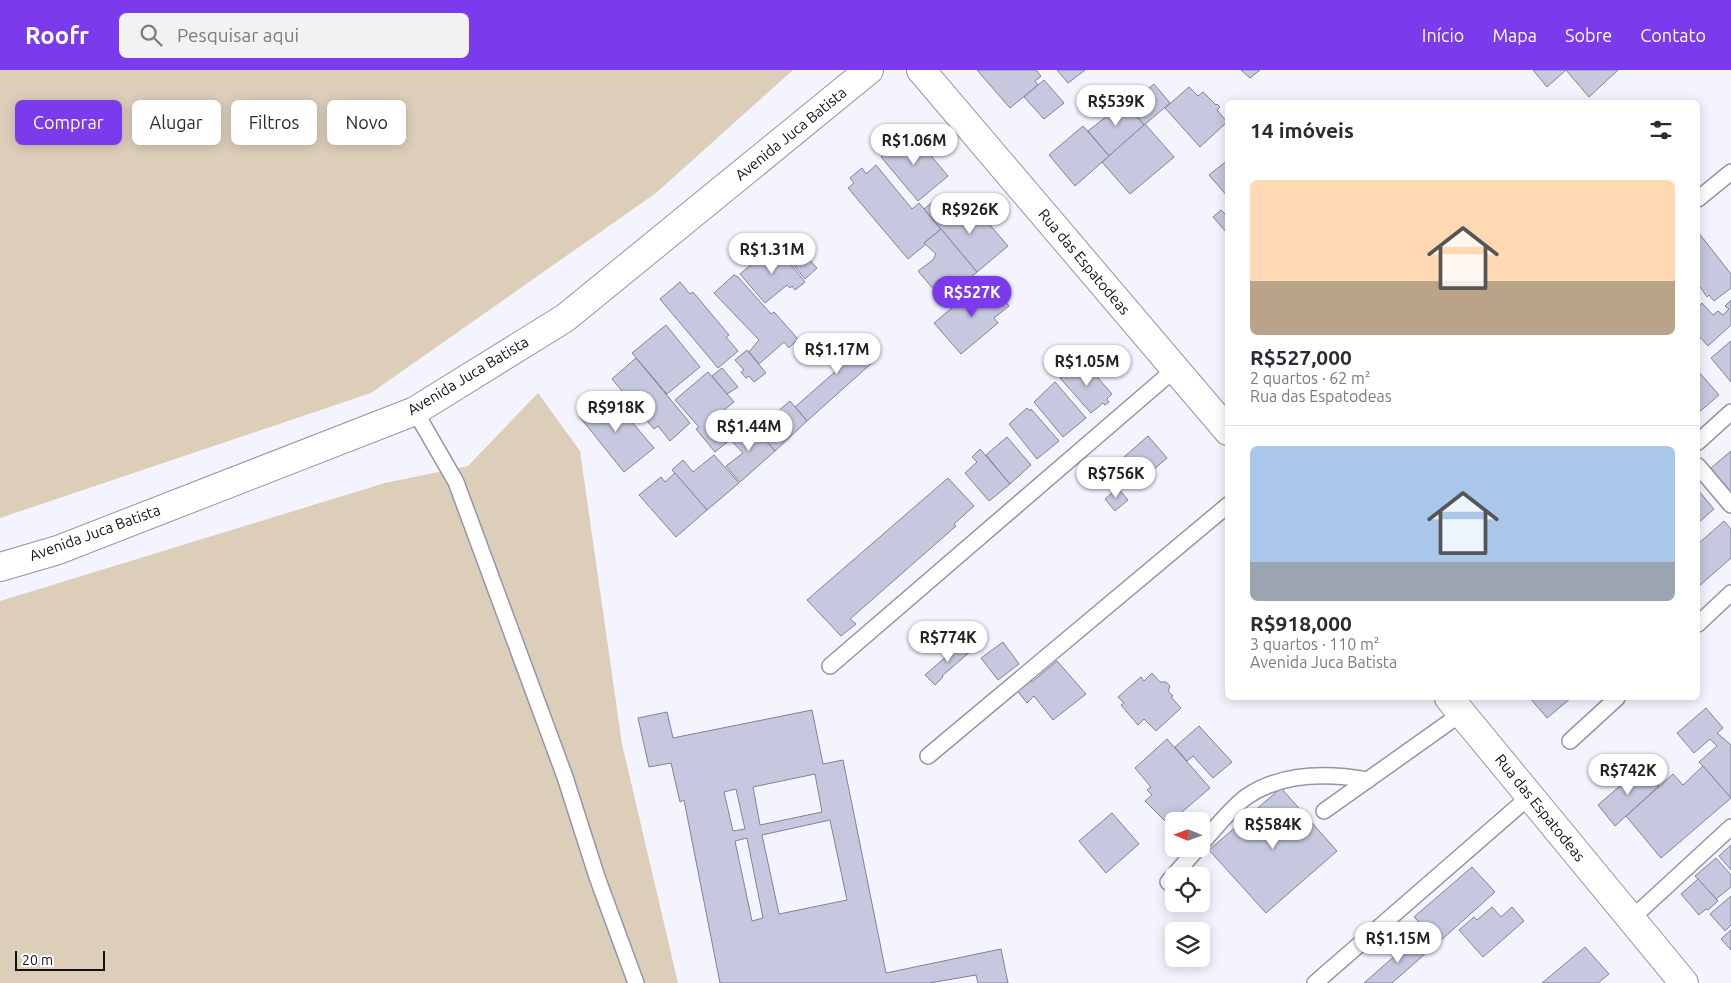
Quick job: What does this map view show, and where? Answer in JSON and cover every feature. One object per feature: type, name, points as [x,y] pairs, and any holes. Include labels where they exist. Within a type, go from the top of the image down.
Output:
[{"type":"main road","name":"Avenida Juca Batista","points":[[0,566],[58,550],[414,411],[565,318],[869,70]]},
{"type":"main road","name":"Rua das Espatodeas","points":[[920,70],[1225,427]]},
{"type":"main road","name":"Rua das Espatodeas","points":[[1455,705],[1684,983]]},
{"type":"lane","points":[[1700,197],[1731,172]]},
{"type":"lane","points":[[830,666],[1175,369]]},
{"type":"lane","points":[[414,411],[456,482],[565,777],[597,877],[636,983]]},
{"type":"lane","points":[[1700,440],[1731,412]]},
{"type":"lane","points":[[1700,468],[1731,505]]},
{"type":"lane","points":[[928,756],[1225,508]]},
{"type":"lane","points":[[1700,622],[1731,594]]},
{"type":"lane","points":[[1570,741],[1615,700]]},
{"type":"lane","points":[[1324,811],[1368,780],[1455,705]]},
{"type":"lane","points":[[1210,834],[1246,797],[1272,785],[1306,775],[1340,775],[1368,780]]},
{"type":"lane","points":[[1315,983],[1530,796]]},
{"type":"lane","points":[[1631,919],[1731,827]]},
{"type":"shaded area","points":[[0,70],[793,70],[656,193],[371,393],[0,518]]},
{"type":"shaded area","points":[[538,393],[580,451],[622,744],[678,983],[0,983],[0,601],[385,483],[468,466]]},
{"type":"building","points":[[977,70],[1036,70],[1041,76],[1035,81],[1038,85],[1010,108]]},
{"type":"building","points":[[1057,70],[1085,70],[1068,83]]},
{"type":"building","points":[[1241,70],[1260,70],[1250,78]]},
{"type":"building","points":[[1533,70],[1566,70],[1547,87]]},
{"type":"building","points":[[1566,70],[1618,70],[1589,97]]},
{"type":"building","points":[[1044,80],[1064,103],[1044,119],[1024,97]]},
{"type":"building","points":[[1154,84],[1170,103],[1144,125],[1128,106]]},
{"type":"building","points":[[1189,87],[1198,96],[1203,92],[1220,107],[1217,110],[1225,120],[1225,124],[1200,147],[1165,108]]},
{"type":"building","points":[[1117,93],[1144,125],[1109,156],[1088,131],[1116,109],[1109,100]]},
{"type":"building","points":[[1145,124],[1174,157],[1130,194],[1102,162]]},
{"type":"building","points":[[1083,126],[1109,156],[1075,186],[1049,155]]},
{"type":"building","points":[[911,132],[948,176],[918,201],[881,157]]},
{"type":"building","points":[[1225,162],[1225,194],[1209,175]]},
{"type":"building","points":[[876,165],[912,209],[919,203],[941,229],[908,259],[848,188],[854,183],[850,178],[862,168],[866,174]]},
{"type":"building","points":[[933,202],[948,221],[970,202],[1008,246],[977,272],[924,209]]},
{"type":"building","points":[[1221,210],[1225,214],[1225,231],[1213,217]]},
{"type":"building","points":[[941,229],[977,272],[962,286],[959,282],[940,297],[918,271],[933,260],[936,254],[924,243]]},
{"type":"building","points":[[1700,235],[1731,274],[1731,288],[1714,301],[1709,295],[1707,297],[1700,287]]},
{"type":"building","points":[[775,245],[805,282],[795,290],[792,286],[790,288],[787,285],[765,303],[740,274]]},
{"type":"building","points":[[804,254],[817,268],[805,279],[792,263]]},
{"type":"building","points":[[734,275],[738,277],[771,314],[774,312],[798,339],[789,348],[784,342],[759,364],[749,352],[759,340],[714,293]]},
{"type":"building","points":[[680,282],[690,294],[693,292],[729,335],[726,337],[738,351],[718,368],[660,299]]},
{"type":"building","points":[[989,282],[1009,306],[994,318],[998,323],[961,354],[934,323],[971,292],[973,295]]},
{"type":"building","points":[[1731,300],[1731,325],[1708,346],[1700,337],[1700,306],[1702,303],[1713,315],[1718,311],[1723,315],[1729,309],[1725,306]]},
{"type":"building","points":[[666,325],[700,367],[667,394],[632,353]]},
{"type":"building","points":[[852,334],[874,361],[807,421],[795,407],[836,371],[824,357]]},
{"type":"building","points":[[1731,341],[1731,382],[1711,358]]},
{"type":"building","points":[[747,350],[766,373],[754,382],[749,376],[746,378],[741,372],[744,370],[735,360]]},
{"type":"building","points":[[636,358],[690,423],[670,441],[658,426],[654,429],[612,379]]},
{"type":"building","points":[[1085,363],[1112,394],[1107,399],[1109,402],[1105,405],[1103,403],[1091,413],[1060,378],[1074,366],[1077,370]]},
{"type":"building","points":[[722,368],[738,387],[727,394],[712,376]]},
{"type":"building","points":[[708,372],[734,402],[724,410],[742,430],[715,452],[696,429],[699,427],[675,400]]},
{"type":"building","points":[[1700,373],[1719,395],[1700,411]]},
{"type":"building","points":[[1055,382],[1086,418],[1063,437],[1034,402]]},
{"type":"building","points":[[607,393],[654,448],[624,472],[579,416]]},
{"type":"building","points":[[790,401],[807,421],[775,451],[756,430]]},
{"type":"building","points":[[1027,408],[1030,411],[1031,409],[1059,441],[1037,459],[1009,424]]},
{"type":"building","points":[[751,423],[775,451],[740,482],[726,466],[743,453],[730,439]]},
{"type":"building","points":[[1148,436],[1167,458],[1138,483],[1130,476],[1136,471],[1124,457]]},
{"type":"building","points":[[1007,437],[1031,465],[1010,484],[986,455]]},
{"type":"building","points":[[980,449],[1010,484],[989,501],[965,473],[977,462],[972,457]]},
{"type":"building","points":[[1731,451],[1731,492],[1711,468]]},
{"type":"building","points":[[714,455],[739,483],[707,510],[672,470],[683,460],[693,472]]},
{"type":"building","points":[[675,473],[707,510],[676,537],[639,495],[661,477],[665,482]]},
{"type":"building","points":[[948,478],[974,506],[954,524],[956,526],[850,619],[856,624],[841,636],[807,600]]},
{"type":"building","points":[[1118,488],[1128,500],[1115,511],[1105,499]]},
{"type":"building","points":[[1700,492],[1714,509],[1700,521]]},
{"type":"building","points":[[1724,521],[1731,529],[1731,558],[1700,585],[1700,542]]},
{"type":"building","points":[[963,642],[972,650],[942,676],[935,685],[925,675]]},
{"type":"building","points":[[1003,642],[1019,664],[998,680],[981,658]]},
{"type":"building","points":[[1057,661],[1086,694],[1053,720],[1034,696],[1027,703],[1016,689],[1031,680],[1032,682]]},
{"type":"building","points":[[1152,673],[1160,682],[1166,682],[1170,686],[1168,691],[1173,696],[1171,697],[1181,708],[1156,731],[1144,719],[1138,725],[1121,705],[1124,703],[1118,697],[1141,677],[1144,681]]},
{"type":"building","points":[[1532,700],[1569,700],[1547,718]]},
{"type":"building","points":[[1706,708],[1723,728],[1717,733],[1731,745],[1731,798],[1699,762],[1717,746],[1710,739],[1694,753],[1677,733]]},
{"type":"building","points":[[812,710],[823,764],[843,760],[886,973],[1001,949],[1008,983],[978,983],[976,975],[929,983],[720,983],[684,800],[680,802],[671,763],[649,767],[638,718],[667,712],[673,738]],"holes":[[[815,774],[822,812],[760,825],[753,787]],[[736,789],[745,829],[733,831],[724,792]],[[830,820],[847,900],[779,914],[762,835]],[[747,838],[763,918],[752,921],[735,841]]]},
{"type":"building","points":[[1199,726],[1232,762],[1213,778],[1193,756],[1187,761],[1175,747]]},
{"type":"building","points":[[1167,739],[1210,788],[1182,812],[1165,812],[1165,821],[1145,801],[1152,795],[1147,790],[1151,787],[1135,768]]},
{"type":"building","points":[[1703,766],[1731,798],[1661,858],[1626,816],[1673,774],[1683,785]]},
{"type":"building","points":[[1642,767],[1659,786],[1615,826],[1598,805]]},
{"type":"building","points":[[1281,788],[1337,851],[1266,913],[1210,849]]},
{"type":"building","points":[[1112,813],[1139,844],[1106,873],[1079,841]]},
{"type":"building","points":[[1731,845],[1731,870],[1719,856]]},
{"type":"building","points":[[1716,858],[1731,875],[1731,887],[1716,899],[1695,876]]},
{"type":"building","points":[[1472,867],[1495,892],[1439,942],[1414,917]]},
{"type":"building","points":[[1698,879],[1718,901],[1699,915],[1681,894]]},
{"type":"building","points":[[1731,896],[1731,925],[1725,931],[1710,914]]},
{"type":"building","points":[[1492,907],[1501,917],[1512,907],[1524,921],[1483,957],[1459,930],[1474,917],[1477,920]]},
{"type":"building","points":[[1731,930],[1731,950],[1721,939]]},
{"type":"building","points":[[1414,939],[1426,953],[1392,983],[1364,983]]},
{"type":"building","points":[[1585,947],[1609,974],[1598,983],[1542,983]]}]
